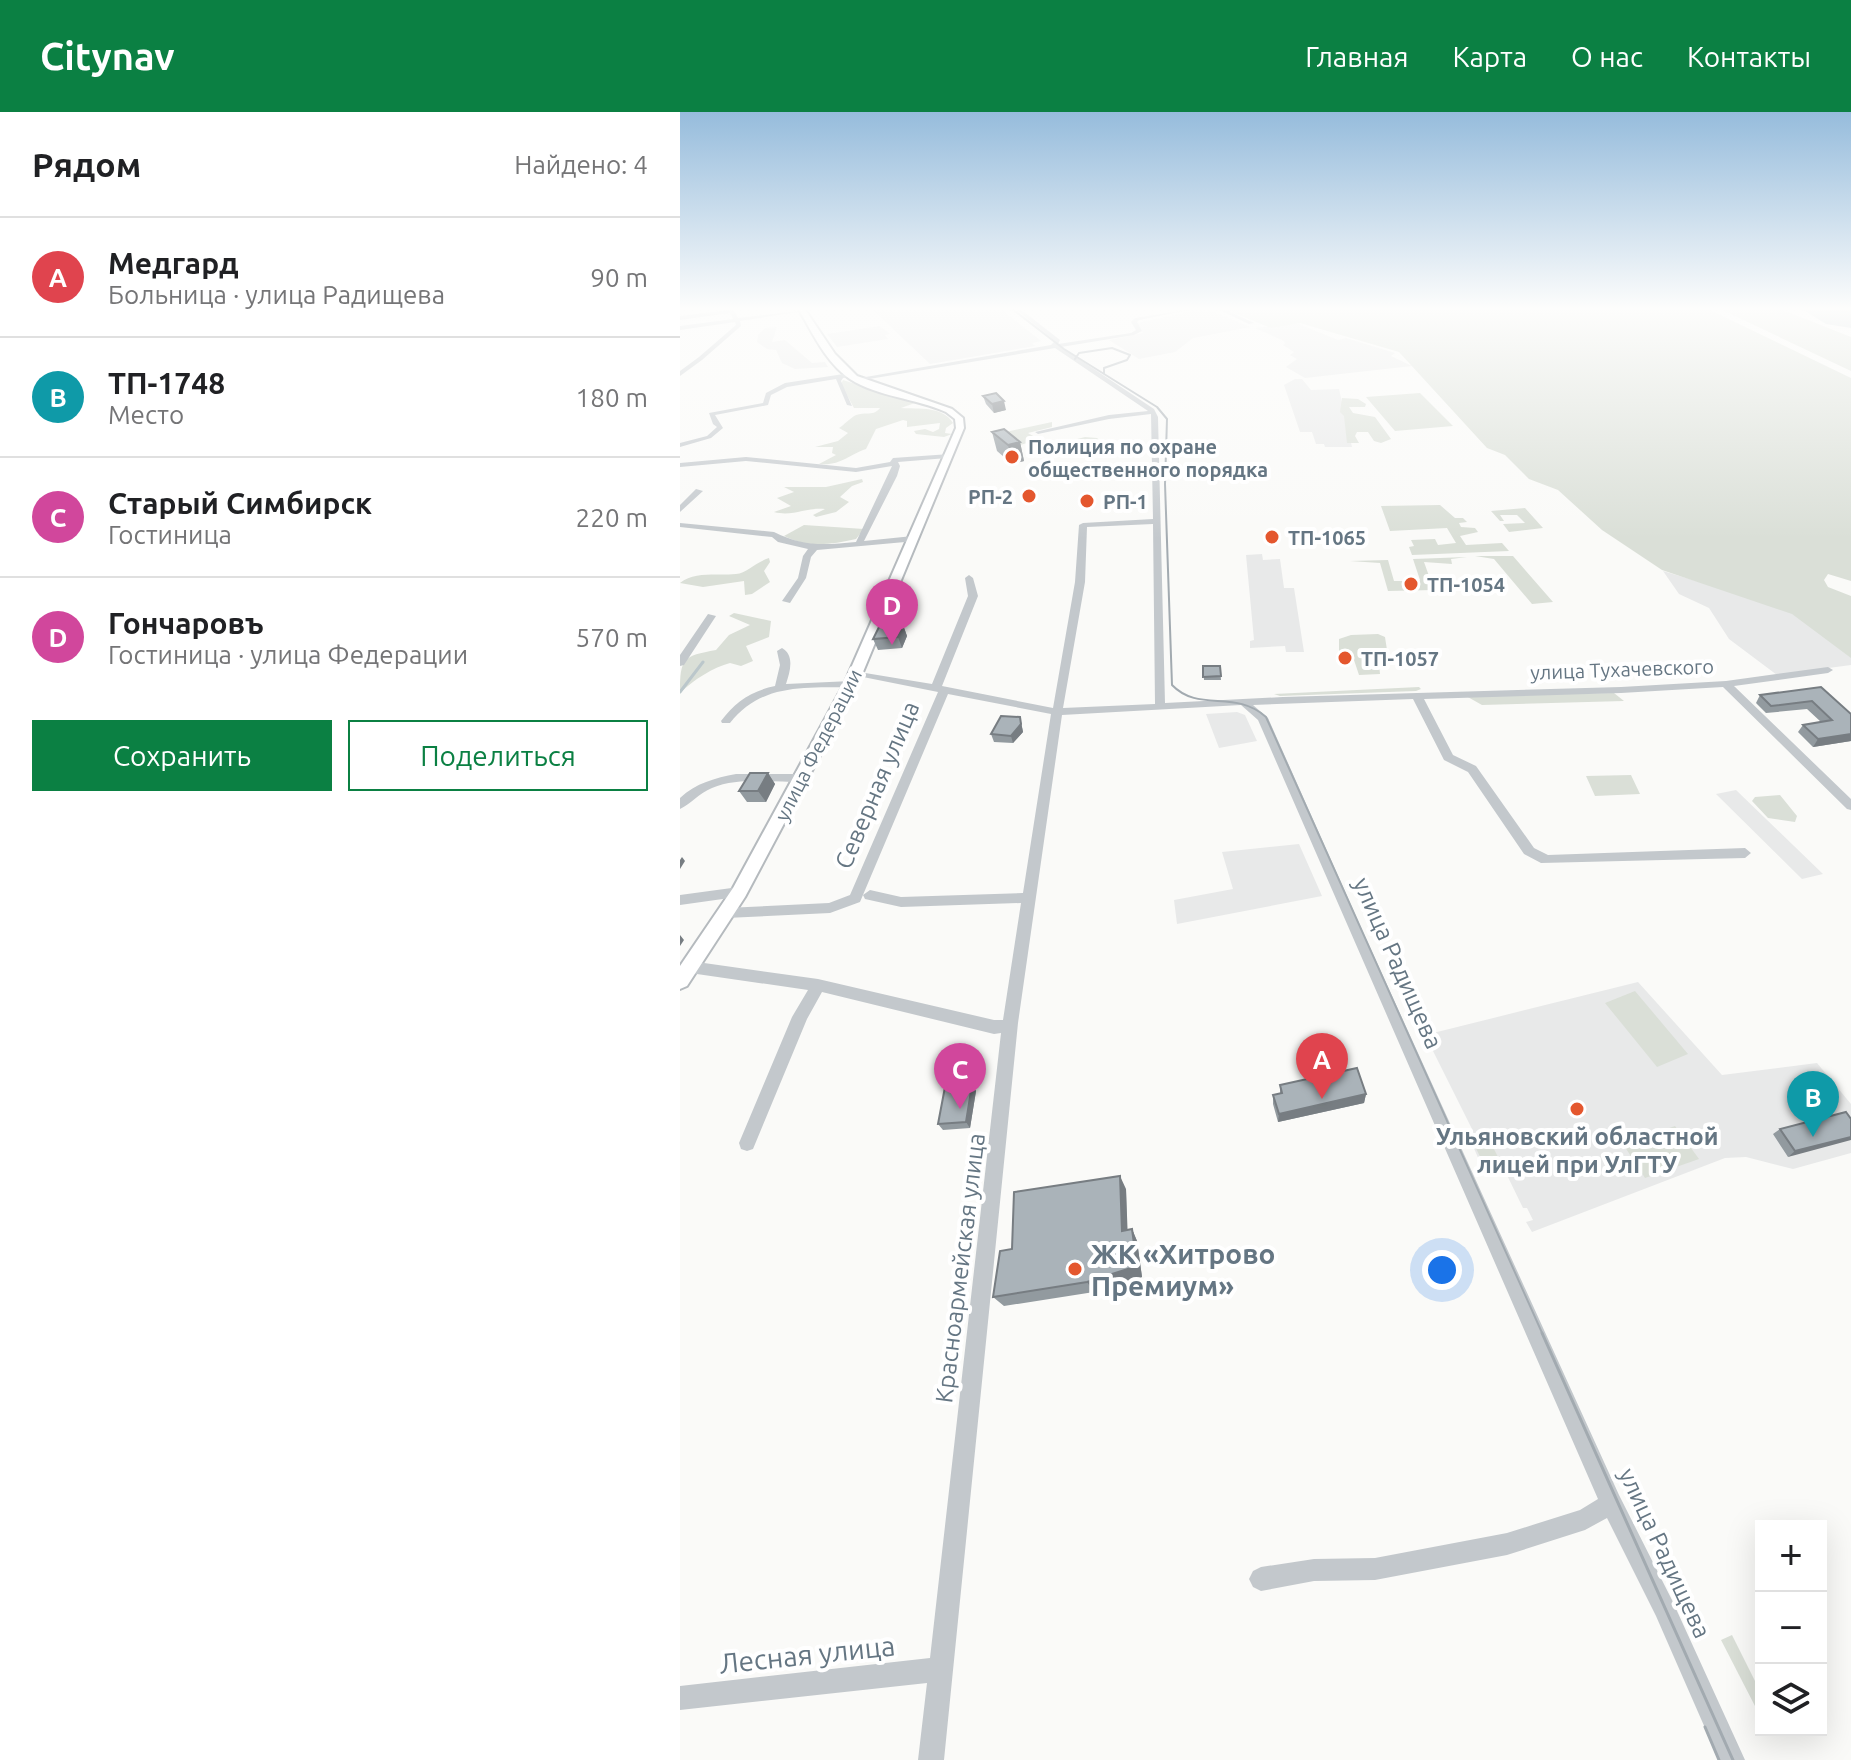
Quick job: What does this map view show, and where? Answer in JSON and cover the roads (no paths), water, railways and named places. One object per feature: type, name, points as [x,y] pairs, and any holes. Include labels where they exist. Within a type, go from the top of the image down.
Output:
[{"type":"main road","name":"улица Федерации","points":[[685,974],[739,892],[854,678],[960,428],[954,414],[875,385]]},
{"type":"street","points":[[680,445],[714,435],[721,427],[711,414],[766,404],[768,394],[786,385]]},
{"type":"street","points":[[840,385],[850,405]]},
{"type":"street","points":[[1113,385],[1153,412],[1155,417],[1160,706]]},
{"type":"street","points":[[1038,432],[1110,416],[1153,412]]},
{"type":"street","points":[[860,541],[893,476],[893,460],[947,456]]},
{"type":"street","points":[[680,465],[740,459],[856,470],[895,463]]},
{"type":"street","points":[[680,510],[699,491]]},
{"type":"street","name":"Красноармейская улица","points":[[931,1760],[1010,1026],[1057,712],[1080,582],[1083,525],[1157,521]]},
{"type":"street","points":[[680,525],[750,531],[814,548],[860,541],[913,539]]},
{"type":"street","points":[[787,601],[802,578],[807,556],[814,548]]},
{"type":"street","name":"Северная улица","points":[[726,913],[830,908],[855,898],[940,689],[973,596],[969,578]]},
{"type":"street","points":[[680,663],[711,616]]},
{"type":"street","points":[[779,688],[786,669],[782,651]]},
{"type":"street","name":"улица Тухачевского","points":[[1243,702],[1726,684],[1828,670]]},
{"type":"street","points":[[726,721],[742,700],[779,688],[854,678],[940,689],[1057,712],[1243,702]]},
{"type":"street","points":[[1726,684],[1851,806]]},
{"type":"street","points":[[1417,696],[1448,757],[1472,769],[1529,851],[1537,856],[1546,860],[1745,853]]},
{"type":"street","name":"улица Радищева","points":[[1243,702],[1263,718],[1360,943],[1611,1503],[1664,1608],[1732,1760]]},
{"type":"street","points":[[680,805],[700,787],[729,780],[802,778]]},
{"type":"street","points":[[680,900],[739,892]]},
{"type":"street","points":[[870,895],[901,902],[1028,898]]},
{"type":"street","points":[[685,974],[818,985],[994,1027],[1010,1026]]},
{"type":"street","points":[[747,1143],[800,1017],[818,985]]},
{"type":"street","points":[[1261,1579],[1314,1570],[1375,1569],[1507,1544],[1585,1519],[1611,1503]]},
{"type":"street","name":"Лесная улица","points":[[680,1698],[941,1669]]},
{"type":"waterway","points":[[680,692],[703,662]]},
{"type":"tram line","points":[[1122,385],[1157,407],[1167,419],[1165,484],[1172,685],[1194,698],[1242,704],[1266,717],[1543,1335]]},
{"type":"tram line","points":[[1542,1333],[1733,1760]]},
{"type":"tram line","points":[[1705,1727],[1719,1760]]},
{"type":"place","name":"Полиция по охране общественного порядка","points":[[1012,457]]},
{"type":"place","name":"РП-2","points":[[1029,496]]},
{"type":"place","name":"РП-1","points":[[1087,501]]},
{"type":"place","name":"ТП-1065","points":[[1272,537]]},
{"type":"place","name":"ТП-1054","points":[[1411,584]]},
{"type":"place","name":"Гончаровъ","points":[[892,645]]},
{"type":"place","name":"ТП-1057","points":[[1345,658]]},
{"type":"place","name":"Медгард","points":[[1322,1099]]},
{"type":"place","name":"Старый Симбирск","points":[[960,1109]]},
{"type":"place","name":"Ульяновский областной лицей при УлГТУ","points":[[1577,1109]]},
{"type":"place","name":"ТП-1748","points":[[1813,1137]]},
{"type":"place","name":"ЖК «Хитрово Премиум»","points":[[1075,1269]]}]
